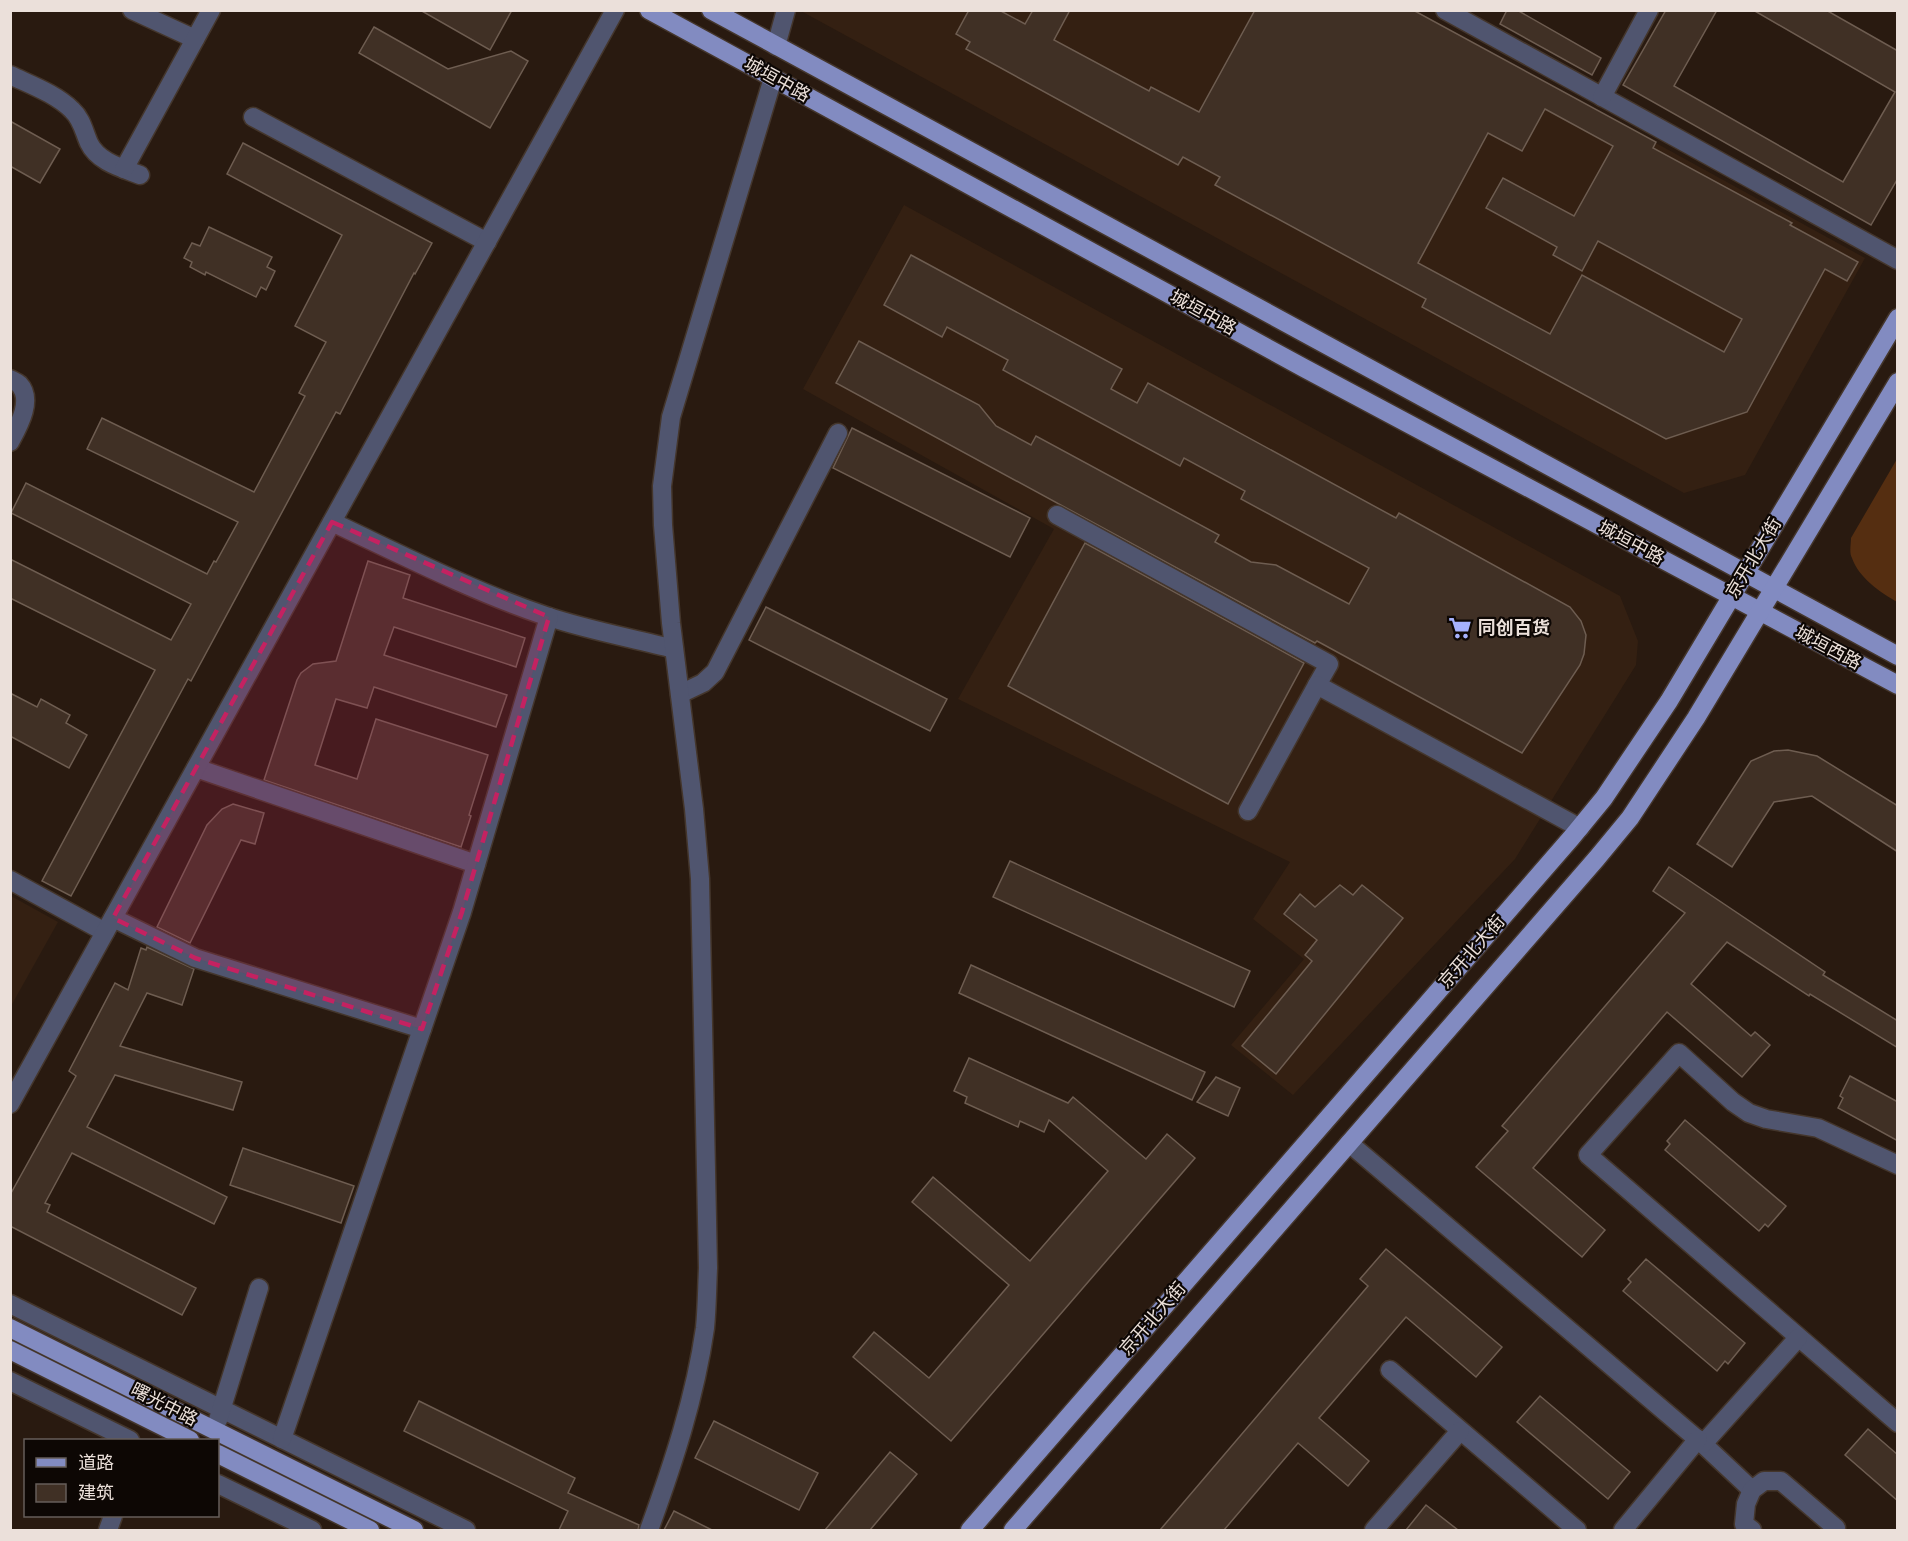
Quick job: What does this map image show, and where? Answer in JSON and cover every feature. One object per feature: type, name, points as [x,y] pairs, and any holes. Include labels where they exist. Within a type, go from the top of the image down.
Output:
[{"type":"main road","name":"城垣中路","points":[[649,10],[1304,368],[1759,612]]},
{"type":"main road","name":"城垣中路","points":[[711,10],[1773,588]]},
{"type":"main road","name":"京开北大街","points":[[970,1530],[1604,798],[1640,746],[1898,318]]},
{"type":"main road","name":"京开北大街","points":[[1012,1530],[1630,818],[1696,718],[1898,382]]},
{"type":"main road","name":"城垣西路","points":[[1773,588],[1898,656]]},
{"type":"main road","name":"城垣西路","points":[[1759,612],[1898,685]]},
{"type":"main road","name":"曙光中路","points":[[10,1328],[414,1530]]},
{"type":"main road","name":"曙光中路","points":[[10,1350],[188,1439]]},
{"type":"main road","points":[[219,1454],[370,1530]]},
{"type":"street","points":[[132,10],[195,39]]},
{"type":"street","points":[[10,75],[54,96],[73,110],[85,130],[90,145],[104,160],[132,172],[211,10]]},
{"type":"street","points":[[10,1104],[615,10]]},
{"type":"street","points":[[776,46],[786,10]]},
{"type":"street","points":[[1445,10],[1898,260]]},
{"type":"street","points":[[1602,97],[1649,10]]},
{"type":"street","points":[[649,1530],[688,1415],[705,1326],[708,1268],[700,879],[694,809],[674,649],[663,525],[662,486],[671,417],[773,78]]},
{"type":"street","points":[[253,117],[487,242]]},
{"type":"street","points":[[10,379],[19,384],[24,395],[24,406],[21,422],[10,442]]},
{"type":"street","points":[[680,694],[704,683],[715,672],[838,433]]},
{"type":"street","points":[[1057,515],[1329,664],[1248,811]]},
{"type":"street","points":[[332,522],[436,571],[549,617],[674,649]]},
{"type":"street","points":[[282,1439],[462,912],[549,617]]},
{"type":"street","points":[[1317,685],[1580,828]]},
{"type":"street","points":[[196,768],[476,864]]},
{"type":"street","points":[[10,880],[109,925],[195,958],[422,1029]]},
{"type":"street","points":[[1898,1165],[1818,1128],[1766,1119],[1749,1113],[1733,1102],[1679,1053],[1588,1155],[1898,1423]]},
{"type":"street","points":[[1349,1143],[1700,1442],[1752,1490]]},
{"type":"street","points":[[214,1430],[259,1288]]},
{"type":"street","points":[[10,1304],[466,1530]]},
{"type":"street","points":[[1623,1530],[1700,1442],[1798,1338]]},
{"type":"street","points":[[1390,1370],[1577,1530]]},
{"type":"street","points":[[10,1382],[128,1439]]},
{"type":"street","points":[[1374,1530],[1460,1431]]},
{"type":"street","points":[[1752,1530],[1744,1524],[1746,1504],[1752,1490],[1764,1481],[1781,1481],[1836,1528],[1834,1530]]},
{"type":"street","points":[[219,1484],[312,1530]]},
{"type":"highlighted area","points":[[332,522],[549,617],[462,912],[422,1029],[195,958],[113,918]]},
{"type":"shaded area","points":[[801,11],[1416,11],[1865,258],[1745,475],[1684,493]]},
{"type":"shaded area","points":[[904,205],[1620,596],[1638,641],[1636,665],[1515,859],[1293,1095],[1231,1045],[1304,959],[1253,919],[1290,862],[958,699],[1054,529],[803,389]]},
{"type":"shaded area","points":[[1897,459],[1897,602],[1865,578],[1855,565],[1850,551],[1851,538]]},
{"type":"shaded area","points":[[11,896],[58,922],[11,1006]]},
{"type":"building","points":[[420,10],[512,10],[490,50]]},
{"type":"building","points":[[969,10],[999,10],[1025,24],[1033,10],[1070,10],[1054,40],[1149,91],[1151,87],[1199,112],[1255,10],[1413,10],[1656,142],[1653,148],[1792,223],[1790,225],[1858,262],[1847,281],[1825,269],[1747,412],[1666,439],[1422,307],[1426,299],[1215,185],[1220,177],[1183,157],[1178,165],[966,49],[970,42],[956,34]],"holes":[[[1545,109],[1613,146],[1574,216],[1503,178],[1486,208],[1557,247],[1553,255],[1582,271],[1598,241],[1742,319],[1724,352],[1582,275],[1550,334],[1418,263],[1488,133],[1522,151]]]},
{"type":"building","points":[[1507,10],[1517,10],[1601,58],[1592,75],[1500,24]]},
{"type":"building","points":[[1666,10],[1717,10],[1674,86],[1843,182],[1895,92],[1753,10],[1826,10],[1898,51],[1898,178],[1871,225],[1623,85]]},
{"type":"building","points":[[374,27],[448,69],[511,51],[528,61],[490,128],[359,53]]},
{"type":"building","points":[[10,121],[60,149],[40,183],[10,166]]},
{"type":"building","points":[[243,143],[432,243],[340,414],[336,412],[191,681],[188,679],[71,896],[42,881],[155,670],[10,598],[10,559],[171,640],[191,604],[11,513],[26,483],[207,574],[214,561],[216,562],[238,522],[87,449],[102,418],[254,492],[305,396],[299,393],[326,342],[295,326],[342,235],[227,174]]},
{"type":"building","points":[[209,227],[272,257],[267,267],[275,271],[266,290],[261,287],[256,297],[206,272],[205,275],[190,267],[192,262],[184,258],[192,243],[200,246]]},
{"type":"building","points":[[911,255],[1122,369],[1111,389],[1137,403],[1148,383],[1396,518],[1399,513],[1570,607],[1581,621],[1586,635],[1584,654],[1580,665],[1522,753],[836,383],[859,341],[979,405],[996,426],[1031,445],[1036,436],[1219,535],[1215,542],[1251,562],[1276,565],[1349,604],[1369,568],[1241,499],[1245,491],[1184,458],[1180,466],[1003,370],[1008,360],[947,327],[942,337],[884,305]]},
{"type":"building","points":[[852,428],[1030,518],[1010,557],[833,468]]},
{"type":"building","points":[[1085,543],[1304,663],[1228,804],[1008,686]]},
{"type":"building","points":[[368,561],[410,575],[403,598],[525,638],[516,667],[394,627],[384,655],[507,695],[496,727],[374,687],[367,708],[336,699],[315,765],[357,779],[376,719],[488,755],[461,847],[264,780],[301,673],[313,664],[336,661]]},
{"type":"building","points":[[766,607],[947,699],[930,731],[749,640]]},
{"type":"building","points":[[10,693],[37,707],[41,699],[70,715],[66,723],[87,735],[69,768],[10,736]]},
{"type":"building","points":[[1788,750],[1817,756],[1898,806],[1898,852],[1812,796],[1774,802],[1732,867],[1697,844],[1751,761],[1774,751]]},
{"type":"building","points":[[233,804],[264,813],[255,844],[241,840],[190,943],[157,927],[207,825],[222,809]]},
{"type":"building","points":[[1010,861],[1250,971],[1234,1007],[993,897]]},
{"type":"building","points":[[1669,867],[1825,972],[1823,975],[1898,1021],[1898,1048],[1810,994],[1809,996],[1727,942],[1691,984],[1751,1036],[1755,1032],[1770,1045],[1742,1077],[1667,1012],[1533,1168],[1605,1230],[1582,1257],[1476,1167],[1508,1131],[1502,1126],[1685,913],[1653,891]]},
{"type":"building","points":[[1340,885],[1353,895],[1362,885],[1403,918],[1276,1074],[1242,1046],[1312,961],[1305,955],[1317,940],[1284,914],[1300,894],[1315,907]]},
{"type":"building","points":[[147,947],[194,969],[182,1005],[147,993],[120,1046],[242,1082],[233,1110],[115,1075],[87,1127],[227,1197],[214,1224],[72,1153],[45,1203],[50,1205],[47,1212],[196,1288],[182,1315],[10,1226],[10,1195],[76,1076],[69,1071],[115,983],[128,990],[141,948],[146,950]]},
{"type":"building","points":[[971,965],[1205,1072],[1192,1100],[959,993]]},
{"type":"building","points":[[969,1058],[1068,1103],[1073,1097],[1146,1159],[1167,1134],[1195,1158],[951,1441],[853,1357],[874,1332],[929,1378],[1009,1285],[912,1202],[933,1177],[1030,1261],[1108,1171],[1049,1120],[1044,1132],[1020,1121],[1018,1127],[965,1103],[967,1097],[954,1091]]},
{"type":"building","points":[[1850,1076],[1898,1102],[1898,1141],[1838,1108],[1843,1098],[1840,1096]]},
{"type":"building","points":[[1216,1077],[1240,1088],[1228,1116],[1197,1102]]},
{"type":"building","points":[[1685,1120],[1786,1206],[1768,1227],[1765,1224],[1759,1231],[1665,1150],[1670,1144],[1667,1141]]},
{"type":"building","points":[[243,1148],[354,1186],[341,1223],[230,1185]]},
{"type":"building","points":[[1386,1249],[1502,1347],[1476,1377],[1406,1317],[1319,1418],[1369,1461],[1348,1486],[1298,1443],[1224,1530],[1160,1530],[1368,1286],[1360,1279]]},
{"type":"building","points":[[1646,1259],[1745,1343],[1728,1364],[1725,1361],[1717,1371],[1623,1291],[1631,1282],[1628,1279]]},
{"type":"building","points":[[1540,1396],[1630,1472],[1608,1499],[1517,1422]]},
{"type":"building","points":[[419,1401],[575,1478],[568,1493],[639,1525],[638,1530],[559,1530],[568,1511],[404,1431]]},
{"type":"building","points":[[714,1421],[818,1473],[799,1510],[695,1458]]},
{"type":"building","points":[[1868,1429],[1898,1455],[1898,1501],[1845,1455]]},
{"type":"building","points":[[890,1452],[917,1474],[870,1530],[825,1530]]},
{"type":"building","points":[[1426,1505],[1458,1530],[1406,1530]]},
{"type":"building","points":[[674,1511],[712,1530],[664,1530]]},
{"type":"place","name":"同创百货","points":[[1460,628]]}]
